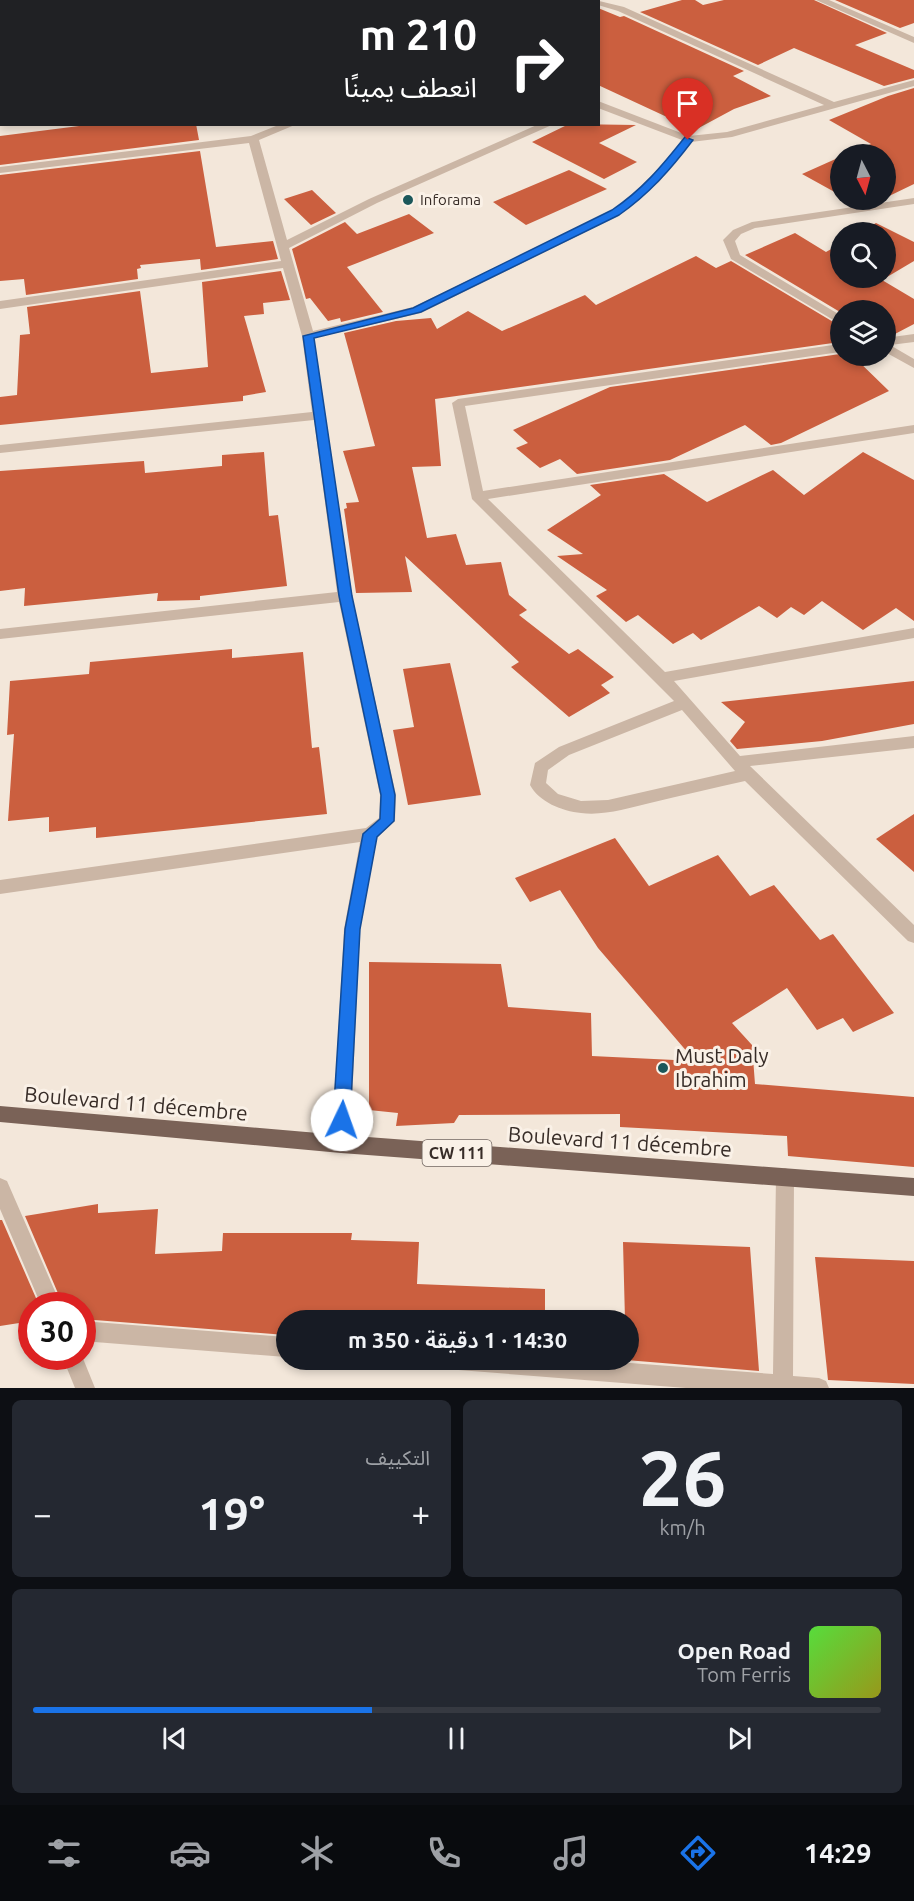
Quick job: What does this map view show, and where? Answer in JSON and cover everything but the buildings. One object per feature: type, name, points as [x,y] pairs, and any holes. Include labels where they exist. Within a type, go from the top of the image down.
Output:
[{"type":"main road","name":"Boulevard 11 décembre","points":[[0,1114],[340,1144],[914,1187]]},
{"type":"street","points":[[821,0],[914,40]]},
{"type":"street","points":[[600,3],[621,9],[832,105]]},
{"type":"street","points":[[600,105],[668,134],[688,140],[728,135],[914,84]]},
{"type":"street","points":[[0,170],[253,139],[287,126]]},
{"type":"street","points":[[284,246],[373,201],[544,126]]},
{"type":"street","points":[[0,887],[370,834],[387,821],[388,795],[345,596],[308,336],[253,139]]},
{"type":"street","points":[[308,336],[417,310],[616,213],[658,178],[688,140]]},
{"type":"street","points":[[830,314],[735,257],[729,240],[737,232],[752,225],[914,201]]},
{"type":"street","points":[[0,305],[287,264]]},
{"type":"street","points":[[896,340],[914,338]]},
{"type":"street","points":[[830,349],[458,403],[477,496],[662,678],[736,762],[914,936]]},
{"type":"street","points":[[896,353],[914,364]]},
{"type":"street","points":[[0,449],[319,415]]},
{"type":"street","points":[[477,496],[914,429]]},
{"type":"street","points":[[0,634],[345,596]]},
{"type":"street","points":[[662,678],[914,633]]},
{"type":"street","points":[[685,703],[564,751],[541,767],[538,785],[554,799],[581,807],[608,806],[749,774]]},
{"type":"street","points":[[736,762],[914,742]]},
{"type":"street","points":[[340,1144],[352,929],[370,834]]},
{"type":"street","points":[[783,1387],[785,1177]]},
{"type":"street","points":[[0,1187],[45,1292]]},
{"type":"street","points":[[96,1332],[276,1346]]},
{"type":"street","points":[[78,1370],[85,1388]]},
{"type":"street","points":[[578,1370],[819,1388]]},
{"type":"place","name":"Inforama","points":[[408,200]]},
{"type":"place","name":"Must Daly Ibrahim","points":[[663,1068]]},
{"type":"route","points":[[342,1120],[352,929],[370,834],[387,821],[388,795],[345,596],[308,336],[417,310],[616,213],[658,178],[688,140]]}]
